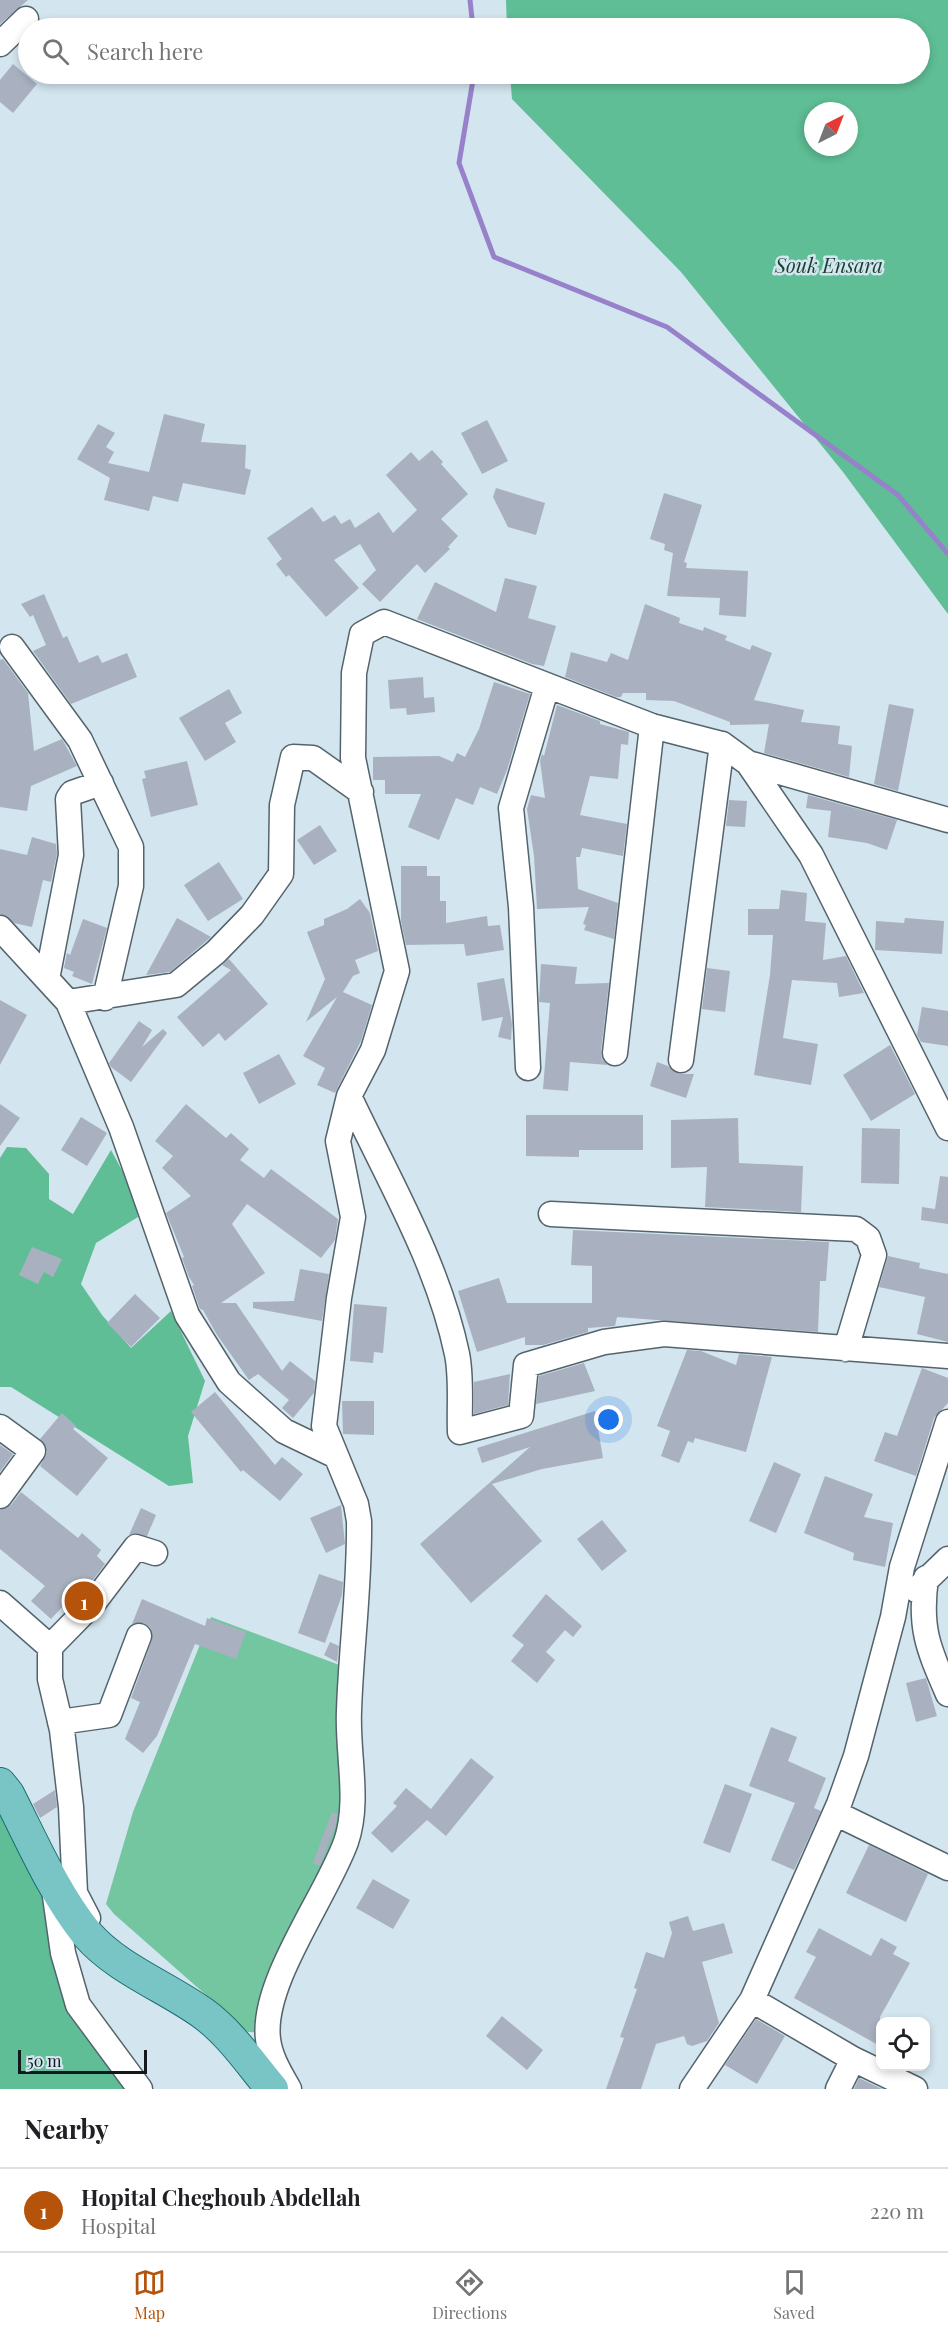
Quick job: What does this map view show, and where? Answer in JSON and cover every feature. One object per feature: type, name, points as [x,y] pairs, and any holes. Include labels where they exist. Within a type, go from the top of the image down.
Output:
[{"type":"main road","points":[[0,1784],[8,1794],[53,1880],[88,1934],[102,1947],[205,2015],[224,2032],[272,2089]]},
{"type":"street","points":[[0,44],[18,27]]},
{"type":"street","points":[[289,2089],[271,2055],[267,2037],[269,2010],[279,1978],[334,1872],[351,1823],[349,1713],[359,1521],[356,1504],[324,1426],[339,1298],[353,1217],[338,1141],[349,1096],[373,1050],[397,970],[353,758],[354,673],[362,634],[384,622],[652,726],[722,744],[748,763],[811,855],[948,1128]]},
{"type":"street","points":[[12,647],[80,740],[131,847],[131,886],[105,998]]},
{"type":"street","points":[[528,1068],[521,907],[512,808],[547,686]]},
{"type":"street","points":[[615,1053],[652,726]]},
{"type":"street","points":[[681,1060],[722,744]]},
{"type":"street","points":[[68,1002],[105,998],[176,985],[216,952],[252,915],[281,874],[282,805],[293,757],[313,758],[361,792]]},
{"type":"street","points":[[748,763],[948,820]]},
{"type":"street","points":[[47,979],[71,855],[68,799],[72,793],[101,783]]},
{"type":"street","points":[[0,928],[68,1002],[121,1127],[187,1315],[229,1382],[284,1431],[336,1456]]},
{"type":"street","points":[[349,1096],[416,1237],[441,1299],[458,1355],[460,1432],[521,1416],[526,1365],[604,1342],[664,1334],[948,1356]]},
{"type":"street","points":[[551,1214],[856,1229],[868,1238],[874,1255],[846,1349]]},
{"type":"street","points":[[692,2089],[752,2000],[835,1814],[856,1756],[893,1617],[902,1567],[948,1422]]},
{"type":"street","points":[[0,1427],[33,1451],[0,1496]]},
{"type":"street","points":[[102,1947],[75,1893],[71,1807],[60,1722],[50,1679],[50,1647],[95,1601],[136,1547],[156,1554]]},
{"type":"street","points":[[893,1617],[926,1578],[948,1559]]},
{"type":"street","points":[[926,1578],[922,1607],[924,1634],[948,1694]]},
{"type":"street","points":[[0,1603],[50,1647]]},
{"type":"street","points":[[60,1722],[109,1715],[139,1636]]},
{"type":"street","points":[[835,1814],[948,1868]]},
{"type":"street","points":[[53,1880],[63,1953],[78,2005],[140,2089]]},
{"type":"street","points":[[752,2000],[853,2059],[915,2089]]},
{"type":"street","points":[[838,2089],[853,2059]]},
{"type":"green space","name":"Souk Ensara","points":[[506,0],[948,0],[948,614],[843,472],[681,272],[512,99],[511,84],[930,84],[930,18],[507,18]]},
{"type":"green space","points":[[7,1147],[26,1148],[49,1174],[49,1199],[73,1214],[111,1150],[133,1191],[138,1217],[96,1243],[81,1284],[102,1315],[131,1348],[171,1311],[205,1381],[188,1436],[193,1483],[169,1486],[11,1387],[0,1387],[0,1158]]},
{"type":"green space","points":[[211,1617],[350,1669],[347,1827],[270,2033],[248,2032],[114,1914],[106,1904],[133,1812]]},
{"type":"green space","points":[[0,1802],[49,1881],[64,1961],[145,2089],[0,2089]]},
{"type":"building","points":[[0,0],[28,0],[0,24]]},
{"type":"building","points":[[13,64],[18,68],[18,84],[37,84],[13,113],[0,102],[0,80]]},
{"type":"building","points":[[164,414],[205,424],[201,442],[246,445],[245,468],[251,470],[245,495],[183,483],[178,502],[153,496],[149,511],[104,500],[110,478],[77,459],[98,424],[115,433],[106,447],[114,452],[108,463],[149,472]]},
{"type":"building","points":[[487,420],[508,461],[482,474],[461,433]]},
{"type":"building","points":[[432,450],[443,462],[441,464],[468,494],[441,519],[458,536],[448,547],[450,549],[425,573],[417,564],[380,602],[362,584],[376,570],[360,544],[334,560],[359,588],[326,617],[289,575],[286,577],[276,564],[282,559],[267,538],[312,507],[323,522],[335,515],[341,524],[350,519],[355,528],[379,512],[393,533],[417,510],[386,475],[411,452],[419,461]]},
{"type":"building","points":[[496,488],[545,503],[536,535],[508,527],[493,497]]},
{"type":"building","points":[[664,493],[702,505],[684,562],[687,563],[686,568],[748,571],[746,617],[719,615],[720,598],[667,596],[673,553],[664,550],[665,544],[650,539]]},
{"type":"building","points":[[505,578],[537,586],[528,618],[556,626],[544,666],[532,664],[417,619],[435,582],[496,612]]},
{"type":"building","points":[[44,594],[63,638],[67,636],[79,663],[98,655],[102,663],[127,653],[137,677],[71,704],[33,651],[46,645],[33,615],[30,617],[21,604]]},
{"type":"building","points":[[645,604],[680,618],[679,623],[703,631],[704,627],[727,636],[725,640],[750,650],[752,645],[772,653],[754,700],[804,710],[801,722],[840,726],[838,744],[852,746],[849,777],[764,753],[769,724],[730,725],[730,722],[674,701],[646,700],[646,693],[623,693],[621,697],[616,697],[565,677],[571,652],[607,662],[611,653],[628,660]]},
{"type":"building","points":[[3,659],[28,693],[34,751],[62,739],[77,766],[31,786],[27,811],[0,807],[0,660]]},
{"type":"building","points":[[423,677],[424,698],[434,697],[435,712],[407,715],[406,708],[390,709],[388,680]]},
{"type":"building","points":[[494,682],[530,694],[507,770],[497,794],[480,787],[473,805],[456,798],[439,840],[408,827],[421,794],[385,794],[385,780],[373,780],[373,757],[439,756],[453,762],[457,753],[465,757],[479,729]]},
{"type":"building","points":[[229,689],[242,713],[225,723],[236,742],[205,761],[179,718]]},
{"type":"building","points":[[889,704],[914,709],[898,791],[874,784]]},
{"type":"building","points":[[557,705],[600,721],[600,724],[629,732],[628,745],[621,744],[618,779],[590,776],[580,815],[627,824],[623,856],[582,848],[580,857],[576,857],[578,889],[618,903],[614,939],[584,930],[586,925],[583,924],[589,907],[537,909],[534,856],[527,809],[531,795],[545,798],[540,761],[542,754],[544,756]]},
{"type":"building","points":[[187,761],[198,805],[151,817],[142,779],[146,778],[144,771]]},
{"type":"building","points":[[808,795],[897,820],[887,850],[867,843],[828,837],[831,811],[806,808]]},
{"type":"building","points":[[729,800],[747,801],[745,827],[726,826]]},
{"type":"building","points":[[320,825],[337,851],[314,865],[297,840]]},
{"type":"building","points":[[32,837],[56,844],[57,854],[51,882],[43,880],[32,927],[14,923],[0,914],[0,849],[27,855]]},
{"type":"building","points":[[219,862],[243,899],[208,921],[184,885]]},
{"type":"building","points":[[401,866],[427,866],[427,876],[440,876],[440,901],[446,901],[446,923],[487,916],[488,926],[500,925],[504,950],[466,956],[464,944],[406,945],[401,921]]},
{"type":"building","points":[[781,890],[807,893],[805,921],[826,923],[823,960],[846,956],[864,993],[839,997],[837,983],[792,980],[783,1038],[818,1044],[811,1085],[754,1075],[770,975],[773,935],[748,935],[748,909],[779,909]]},
{"type":"building","points":[[360,899],[370,913],[378,951],[355,960],[360,973],[353,976],[343,992],[372,1005],[361,1041],[335,1093],[317,1085],[325,1068],[303,1056],[337,997],[306,1022],[325,979],[307,932],[324,925],[324,919],[347,909]]},
{"type":"building","points":[[177,918],[211,937],[170,972],[146,975]]},
{"type":"building","points":[[905,918],[944,921],[942,954],[875,950],[876,921],[904,923]]},
{"type":"building","points":[[83,919],[107,928],[92,984],[72,976],[74,972],[64,968],[67,953],[70,955]]},
{"type":"building","points":[[229,959],[268,1004],[225,1041],[219,1033],[203,1047],[177,1017],[231,970],[222,965]]},
{"type":"building","points":[[541,964],[577,967],[575,984],[609,983],[601,1051],[602,1059],[608,1065],[570,1062],[568,1091],[543,1089],[550,1003],[539,1002]]},
{"type":"building","points":[[707,968],[730,971],[725,1012],[702,1009]]},
{"type":"building","points":[[504,978],[512,1024],[511,1040],[498,1037],[503,1017],[482,1021],[477,983]]},
{"type":"building","points":[[0,1000],[27,1015],[0,1065]]},
{"type":"building","points":[[922,1007],[948,1011],[948,1046],[921,1042],[917,1035]]},
{"type":"building","points":[[139,1021],[152,1030],[142,1047],[163,1029],[167,1033],[131,1082],[109,1063]]},
{"type":"building","points":[[890,1045],[915,1094],[871,1121],[843,1075]]},
{"type":"building","points":[[279,1054],[296,1084],[259,1104],[243,1073]]},
{"type":"building","points":[[657,1062],[679,1074],[694,1074],[686,1098],[650,1086]]},
{"type":"building","points":[[0,1104],[20,1118],[0,1146]]},
{"type":"building","points":[[186,1104],[226,1138],[231,1133],[249,1149],[240,1160],[264,1178],[271,1169],[338,1219],[335,1240],[321,1258],[247,1204],[232,1224],[265,1273],[221,1303],[236,1303],[282,1371],[290,1361],[315,1381],[314,1393],[293,1418],[282,1408],[289,1400],[258,1374],[249,1380],[217,1335],[203,1310],[200,1309],[192,1286],[194,1285],[166,1213],[191,1196],[162,1168],[173,1156],[155,1141]]},
{"type":"building","points":[[526,1115],[643,1115],[643,1150],[579,1150],[579,1157],[526,1156]]},
{"type":"building","points":[[81,1117],[107,1133],[87,1166],[61,1150]]},
{"type":"building","points":[[738,1118],[739,1163],[803,1166],[801,1212],[705,1207],[707,1167],[671,1168],[671,1120]]},
{"type":"building","points":[[862,1128],[900,1129],[899,1184],[861,1183]]},
{"type":"building","points":[[940,1176],[948,1177],[948,1224],[921,1220],[922,1207],[935,1209]]},
{"type":"building","points":[[573,1230],[829,1242],[826,1281],[820,1281],[818,1332],[617,1317],[615,1326],[588,1328],[588,1332],[543,1345],[525,1345],[525,1337],[477,1352],[458,1291],[499,1278],[507,1303],[592,1303],[592,1266],[571,1265]]},
{"type":"building","points":[[32,1247],[62,1259],[53,1277],[44,1272],[38,1284],[19,1275]]},
{"type":"building","points":[[888,1256],[920,1263],[919,1268],[948,1274],[948,1342],[917,1334],[925,1297],[879,1287]]},
{"type":"building","points":[[300,1269],[329,1274],[322,1321],[253,1308],[253,1302],[294,1301]]},
{"type":"building","points":[[135,1294],[160,1318],[131,1347],[107,1323]]},
{"type":"building","points":[[354,1304],[387,1307],[383,1353],[374,1352],[373,1363],[350,1361]]},
{"type":"building","points":[[687,1350],[701,1351],[736,1365],[739,1354],[772,1357],[746,1452],[695,1438],[693,1443],[688,1441],[679,1463],[661,1456],[670,1431],[657,1426]]},
{"type":"building","points":[[584,1363],[595,1391],[536,1404],[539,1376]]},
{"type":"building","points":[[922,1368],[948,1378],[948,1403],[934,1418],[916,1476],[874,1461],[885,1432],[897,1436]]},
{"type":"building","points":[[510,1374],[508,1405],[474,1414],[474,1382]]},
{"type":"building","points":[[215,1392],[275,1465],[282,1457],[303,1474],[280,1501],[243,1470],[241,1472],[191,1412]]},
{"type":"building","points":[[342,1401],[374,1401],[374,1435],[343,1434]]},
{"type":"building","points":[[595,1411],[603,1458],[542,1469],[492,1484],[542,1541],[471,1603],[420,1544],[530,1447],[482,1463],[477,1448]]},
{"type":"building","points":[[62,1413],[76,1426],[73,1429],[108,1458],[77,1496],[40,1466],[47,1452],[40,1439]]},
{"type":"building","points":[[0,1445],[13,1454],[0,1472]]},
{"type":"building","points":[[774,1462],[801,1474],[776,1533],[749,1521]]},
{"type":"building","points":[[825,1476],[873,1494],[864,1517],[893,1523],[885,1567],[853,1560],[854,1553],[804,1533]]},
{"type":"building","points":[[21,1492],[78,1538],[82,1533],[101,1550],[97,1556],[105,1564],[84,1592],[82,1594],[78,1590],[51,1619],[31,1601],[45,1586],[0,1549],[0,1510],[11,1505]]},
{"type":"building","points":[[341,1505],[345,1544],[326,1553],[310,1518]]},
{"type":"building","points":[[141,1508],[156,1515],[147,1536],[129,1535]]},
{"type":"building","points":[[602,1520],[627,1551],[602,1571],[577,1539]]},
{"type":"building","points":[[319,1574],[343,1582],[342,1595],[325,1643],[298,1633]]},
{"type":"building","points":[[546,1594],[582,1626],[573,1637],[565,1630],[546,1652],[555,1660],[537,1683],[511,1661],[524,1645],[512,1636]]},
{"type":"building","points":[[142,1599],[205,1626],[207,1618],[246,1632],[236,1659],[195,1644],[157,1736],[143,1753],[125,1739],[140,1702],[131,1698],[152,1640],[150,1627],[143,1623],[132,1624]]},
{"type":"building","points":[[330,1642],[339,1646],[337,1662],[324,1655]]},
{"type":"building","points":[[926,1678],[937,1716],[916,1722],[906,1683]]},
{"type":"building","points":[[771,1727],[797,1737],[788,1761],[826,1778],[814,1808],[821,1811],[794,1870],[771,1860],[795,1803],[749,1786]]},
{"type":"building","points":[[471,1758],[494,1777],[446,1836],[427,1820],[392,1853],[371,1833],[397,1806],[393,1803],[406,1788],[431,1809]]},
{"type":"building","points":[[725,1784],[752,1794],[730,1853],[703,1843]]},
{"type":"building","points":[[55,1790],[57,1807],[40,1818],[33,1804]]},
{"type":"building","points":[[332,1812],[337,1814],[336,1824],[320,1866],[313,1863]]},
{"type":"building","points":[[869,1845],[928,1874],[906,1922],[846,1893]]},
{"type":"building","points":[[373,1879],[410,1900],[393,1929],[356,1908]]},
{"type":"building","points":[[688,1916],[693,1931],[724,1923],[733,1953],[702,1962],[719,2023],[707,2041],[692,2046],[687,2044],[684,2036],[656,2044],[641,2089],[606,2089],[624,2038],[620,2037],[637,1989],[634,1988],[646,1952],[664,1958],[672,1933],[669,1922]]},
{"type":"building","points":[[819,1928],[871,1956],[881,1938],[897,1947],[893,1954],[910,1963],[880,2017],[876,2017],[876,2044],[794,1998],[816,1957],[806,1952]]},
{"type":"building","points":[[502,2016],[543,2050],[527,2070],[486,2036]]},
{"type":"building","points":[[756,2019],[785,2036],[757,2084],[725,2065]]},
{"type":"building","points":[[859,2078],[882,2089],[854,2089]]},
{"type":"waterway","points":[[470,0],[472,18]]},
{"type":"waterway","points":[[472,84],[459,163],[494,257],[667,327],[898,495],[948,554]]},
{"type":"place","name":"Hopital Cheghoub Abdellah","points":[[84,1601]]}]
